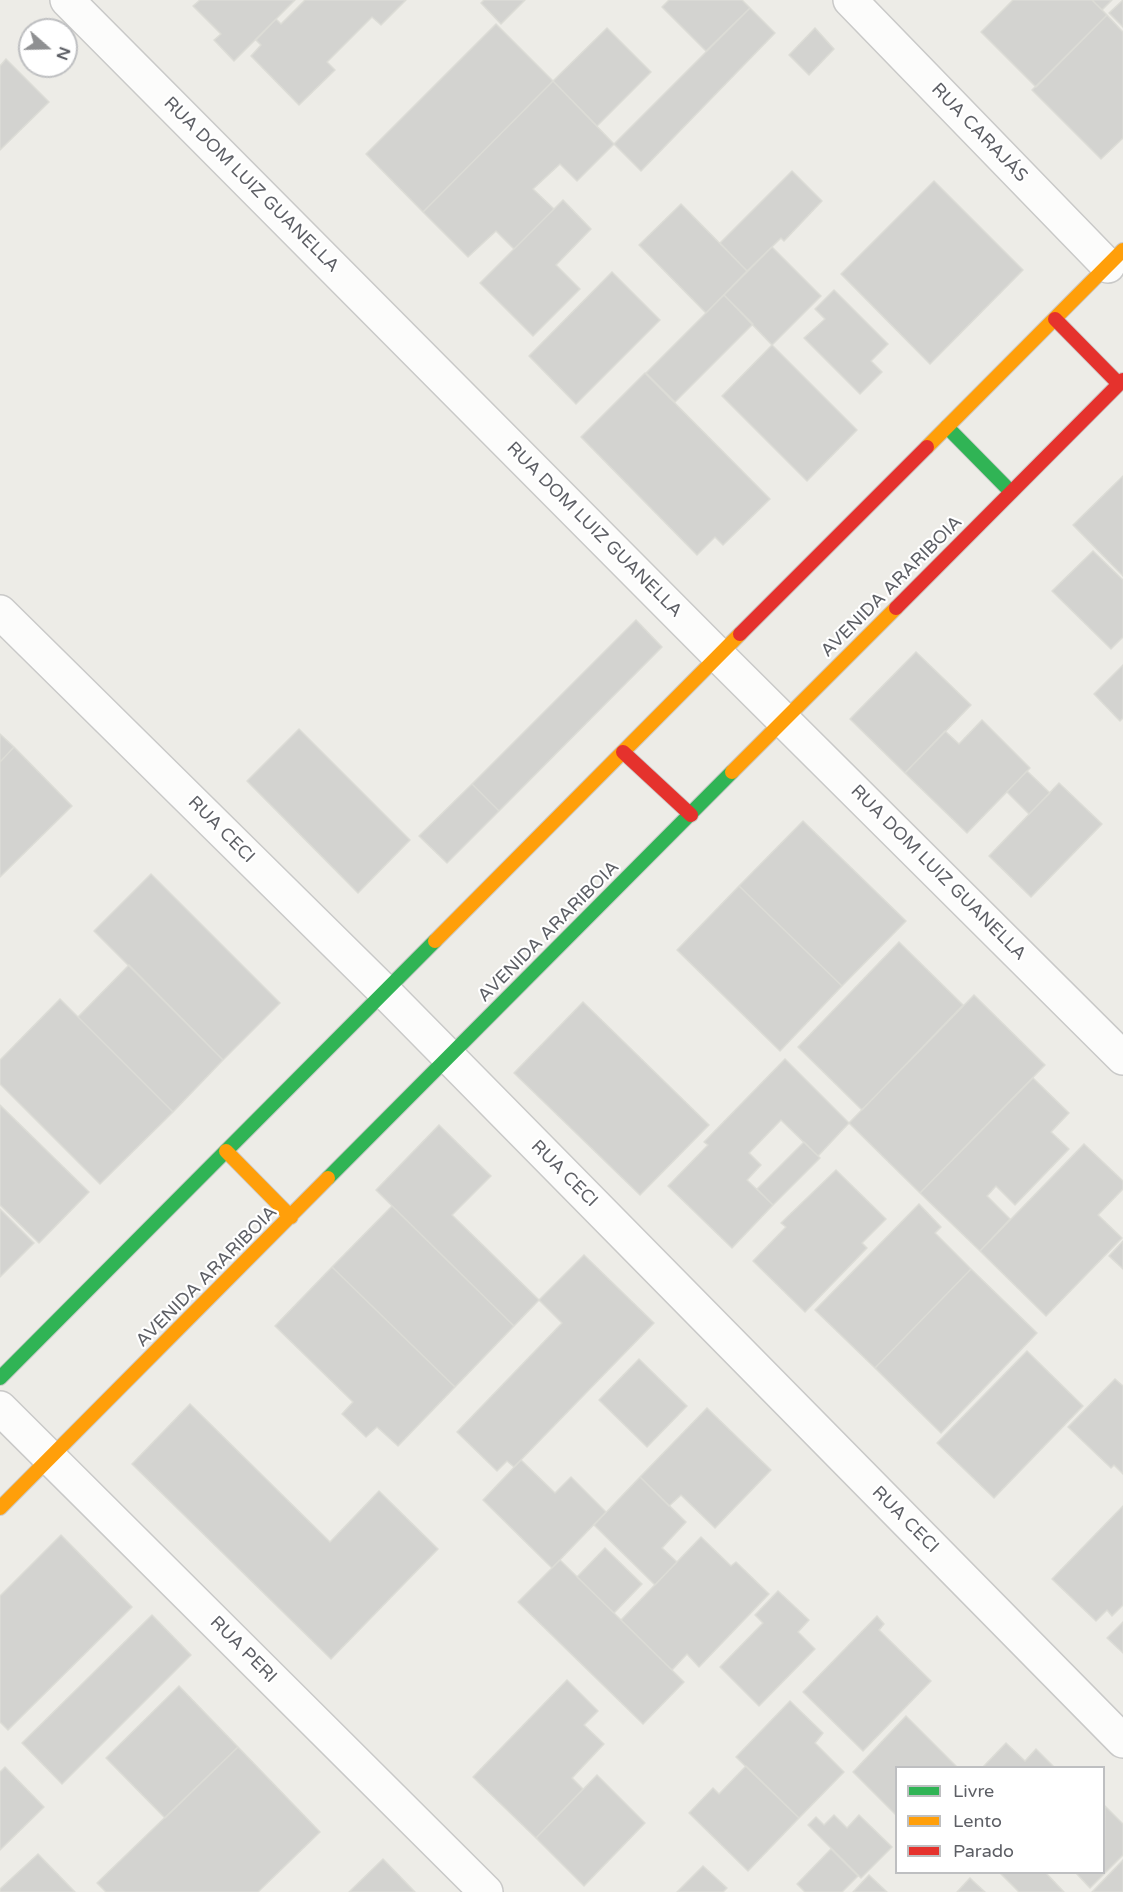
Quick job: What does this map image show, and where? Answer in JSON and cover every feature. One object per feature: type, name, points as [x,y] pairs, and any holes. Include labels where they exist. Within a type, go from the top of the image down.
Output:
[{"type":"main road","points":[[0,1378],[1116,258]]},
{"type":"main road","points":[[1055,319],[1121,382]]},
{"type":"main road","name":"AVENIDA ARARIBOIA","points":[[0,1508],[1121,382]]},
{"type":"main road","points":[[948,427],[1011,492]]},
{"type":"main road","points":[[623,753],[691,815]]},
{"type":"main road","points":[[226,1151],[291,1217]]},
{"type":"street","name":"RUA DOM LUIZ GUANELLA","points":[[67,0],[718,656],[1123,1058]]},
{"type":"street","name":"RUA CARAJÁS","points":[[850,0],[1116,258]]},
{"type":"street","name":"RUA CECI","points":[[0,612],[385,992],[1123,1741]]},
{"type":"street","name":"RUA PERI","points":[[0,1408],[486,1892]]},
{"type":"building","points":[[200,0],[295,0],[234,61],[214,40],[221,34],[193,6]]},
{"type":"building","points":[[305,0],[406,0],[381,25],[372,17],[327,62],[335,70],[299,105],[251,56],[261,45],[256,40],[276,19],[281,24]]},
{"type":"building","points":[[484,0],[525,0],[501,24],[481,3]]},
{"type":"building","points":[[669,0],[742,0],[750,8],[706,51],[662,7]]},
{"type":"building","points":[[1013,0],[1092,0],[1107,15],[1036,87],[981,32]]},
{"type":"building","points":[[1092,0],[1112,0],[1102,10]]},
{"type":"building","points":[[1123,0],[1123,27],[1109,13]]},
{"type":"building","points":[[750,8],[775,33],[641,171],[614,144]]},
{"type":"building","points":[[1107,15],[1123,32],[1123,138],[1101,159],[1032,90]]},
{"type":"building","points":[[496,24],[553,81],[423,212],[366,154]]},
{"type":"building","points":[[607,28],[651,72],[597,126],[553,81]]},
{"type":"building","points":[[815,28],[834,49],[809,75],[789,55]]},
{"type":"building","points":[[6,59],[18,71],[18,78],[25,78],[49,102],[0,150],[0,66]]},
{"type":"building","points":[[553,81],[614,144],[577,181],[560,164],[533,189],[554,209],[514,249],[496,231],[468,257],[423,212]]},
{"type":"building","points":[[792,171],[822,201],[784,241],[781,238],[747,271],[720,243]]},
{"type":"building","points":[[934,181],[1023,270],[930,364],[841,274]]},
{"type":"building","points":[[563,200],[591,229],[556,265],[580,289],[533,336],[480,283]]},
{"type":"building","points":[[681,204],[747,271],[706,313],[639,245]]},
{"type":"building","points":[[772,247],[821,296],[772,345],[724,295]]},
{"type":"building","points":[[612,272],[660,320],[576,404],[529,356]]},
{"type":"building","points":[[834,290],[888,344],[871,361],[882,372],[860,394],[804,338],[825,319],[815,309]]},
{"type":"building","points":[[724,295],[753,324],[675,402],[646,373]]},
{"type":"building","points":[[772,345],[857,430],[807,481],[722,396]]},
{"type":"building","points":[[645,373],[770,499],[723,545],[715,537],[697,555],[581,437]]},
{"type":"building","points":[[1123,476],[1123,576],[1073,525]]},
{"type":"building","points":[[1093,551],[1123,580],[1123,637],[1111,649],[1052,591]]},
{"type":"building","points":[[636,620],[662,647],[499,811],[472,784]]},
{"type":"building","points":[[916,652],[971,705],[905,773],[850,719]]},
{"type":"building","points":[[1123,665],[1123,718],[1120,721],[1094,694]]},
{"type":"building","points":[[982,720],[1030,768],[967,833],[905,773],[945,731],[959,744]]},
{"type":"building","points":[[299,729],[410,840],[358,893],[247,781]]},
{"type":"building","points":[[0,734],[14,747],[0,762]]},
{"type":"building","points":[[14,747],[72,806],[0,877],[0,762]]},
{"type":"building","points":[[1027,771],[1050,793],[1029,814],[1007,792]]},
{"type":"building","points":[[1059,783],[1102,824],[1031,897],[989,856]]},
{"type":"building","points":[[472,784],[499,811],[447,863],[419,836]]},
{"type":"building","points":[[803,821],[906,921],[842,986],[739,886]]},
{"type":"building","points":[[151,874],[280,1003],[223,1060],[94,931]]},
{"type":"building","points":[[739,886],[842,986],[780,1051],[677,950]]},
{"type":"building","points":[[899,942],[963,1005],[862,1110],[798,1047]]},
{"type":"building","points":[[129,965],[223,1060],[173,1112],[78,1017]]},
{"type":"building","points":[[974,995],[1045,1065],[920,1193],[849,1123]]},
{"type":"building","points":[[60,999],[173,1112],[100,1184],[0,1084],[0,1060]]},
{"type":"building","points":[[583,1002],[709,1125],[640,1195],[514,1073]]},
{"type":"building","points":[[785,1059],[849,1123],[818,1156],[781,1120],[749,1153],[761,1165],[747,1180],[773,1205],[732,1248],[668,1186],[708,1145],[704,1142]]},
{"type":"building","points":[[1033,1078],[1069,1113],[1051,1132],[1069,1149],[1015,1205],[996,1186],[987,1196],[1010,1219],[980,1251],[920,1193]]},
{"type":"building","points":[[0,1105],[89,1192],[39,1243],[0,1205]]},
{"type":"building","points":[[439,1125],[491,1176],[452,1215],[539,1300],[514,1326],[376,1190]]},
{"type":"building","points":[[804,1142],[820,1158],[773,1205],[757,1189]]},
{"type":"building","points":[[1084,1144],[1123,1181],[1123,1189],[1098,1215],[1122,1238],[1046,1316],[980,1251]]},
{"type":"building","points":[[836,1170],[886,1219],[862,1243],[867,1248],[805,1312],[753,1261],[786,1227],[781,1223]]},
{"type":"building","points":[[919,1204],[941,1227],[935,1233],[971,1269],[875,1368],[815,1310]]},
{"type":"building","points":[[392,1206],[514,1326],[455,1387],[332,1267]]},
{"type":"building","points":[[0,1209],[34,1243],[0,1277]]},
{"type":"building","points":[[1123,1241],[1123,1269],[1109,1256]]},
{"type":"building","points":[[584,1255],[654,1323],[514,1467],[507,1461],[497,1471],[457,1432],[562,1323],[539,1300]]},
{"type":"building","points":[[332,1267],[455,1387],[398,1446],[377,1427],[366,1437],[342,1414],[353,1402],[275,1326]]},
{"type":"building","points":[[971,1269],[1037,1333],[941,1433],[875,1368]]},
{"type":"building","points":[[1027,1351],[1083,1406],[994,1498],[937,1443]]},
{"type":"building","points":[[639,1359],[687,1406],[647,1447],[599,1400]]},
{"type":"building","points":[[1115,1379],[1123,1386],[1123,1474],[1114,1465],[1111,1468],[1068,1427]]},
{"type":"building","points":[[190,1404],[330,1542],[379,1491],[438,1549],[331,1659],[132,1464]]},
{"type":"building","points":[[707,1408],[771,1470],[715,1528],[681,1495],[669,1506],[640,1477]]},
{"type":"building","points":[[521,1460],[555,1493],[571,1477],[606,1512],[552,1568],[483,1500]]},
{"type":"building","points":[[640,1477],[686,1522],[662,1548],[677,1562],[655,1585],[594,1525]]},
{"type":"building","points":[[1123,1506],[1123,1605],[1112,1616],[1107,1610],[1096,1621],[1052,1579]]},
{"type":"building","points":[[61,1535],[132,1607],[8,1730],[0,1722],[0,1596]]},
{"type":"building","points":[[701,1537],[731,1566],[736,1562],[769,1594],[699,1667],[687,1654],[672,1670],[621,1620]]},
{"type":"building","points":[[605,1548],[642,1584],[614,1613],[577,1577]]},
{"type":"building","points":[[560,1560],[684,1682],[643,1724],[518,1602]]},
{"type":"building","points":[[778,1591],[809,1620],[798,1632],[815,1649],[759,1706],[720,1667],[763,1623],[755,1615]]},
{"type":"building","points":[[152,1615],[191,1655],[62,1784],[22,1743]]},
{"type":"building","points":[[877,1616],[884,1624],[879,1630],[931,1681],[863,1751],[803,1692]]},
{"type":"building","points":[[1123,1622],[1123,1653],[1107,1638]]},
{"type":"building","points":[[567,1680],[598,1711],[584,1725],[604,1744],[572,1778],[583,1789],[536,1838],[473,1777]]},
{"type":"building","points":[[179,1686],[238,1747],[165,1818],[106,1758]]},
{"type":"building","points":[[790,1701],[823,1733],[815,1743],[844,1772],[799,1818],[736,1757]]},
{"type":"building","points":[[906,1716],[956,1766],[895,1766],[895,1814],[853,1772]]},
{"type":"building","points":[[1006,1743],[1025,1761],[1036,1749],[1053,1766],[984,1766]]},
{"type":"building","points":[[238,1747],[320,1832],[258,1892],[106,1892],[97,1883]]},
{"type":"building","points":[[746,1766],[799,1818],[748,1871],[689,1813],[713,1788],[719,1794]]},
{"type":"building","points":[[5,1767],[44,1807],[0,1850],[0,1772]]},
{"type":"building","points":[[597,1775],[645,1823],[584,1886],[536,1838]]},
{"type":"building","points":[[1105,1806],[1123,1824],[1123,1855],[1105,1873]]},
{"type":"building","points":[[834,1815],[847,1828],[859,1815],[892,1847],[861,1878],[808,1825],[816,1817],[824,1825]]},
{"type":"building","points":[[831,1849],[858,1876],[842,1892],[805,1892],[797,1884]]},
{"type":"building","points":[[38,1854],[75,1892],[0,1892],[0,1889]]},
{"type":"building","points":[[383,1859],[415,1892],[349,1892]]},
{"type":"building","points":[[1123,1860],[1123,1892],[1092,1892]]},
{"type":"building","points":[[703,1866],[727,1888],[723,1892],[677,1892]]},
{"type":"building","points":[[1001,1874],[1047,1874],[1064,1892],[1019,1892]]},
{"type":"building","points":[[1077,1874],[1104,1874],[1090,1888]]},
{"type":"building","points":[[869,1875],[887,1892],[853,1892]]},
{"type":"building","points":[[970,1878],[973,1881],[985,1892],[957,1892]]},
{"type":"traffic: fast","points":[[947,427],[1011,492]]},
{"type":"traffic: fast","points":[[328,1178],[732,772]]},
{"type":"traffic: fast","points":[[0,1378],[435,941]]},
{"type":"traffic: slow","points":[[927,447],[1123,250]]},
{"type":"traffic: slow","points":[[732,772],[896,608]]},
{"type":"traffic: slow","points":[[435,941],[740,634]]},
{"type":"traffic: slow","points":[[226,1151],[291,1217]]},
{"type":"traffic: slow","points":[[0,1508],[328,1178]]},
{"type":"traffic: jam","points":[[1055,319],[1119,384]]},
{"type":"traffic: jam","points":[[896,608],[1123,380]]},
{"type":"traffic: jam","points":[[740,634],[927,447]]},
{"type":"traffic: jam","points":[[623,752],[691,815]]}]
